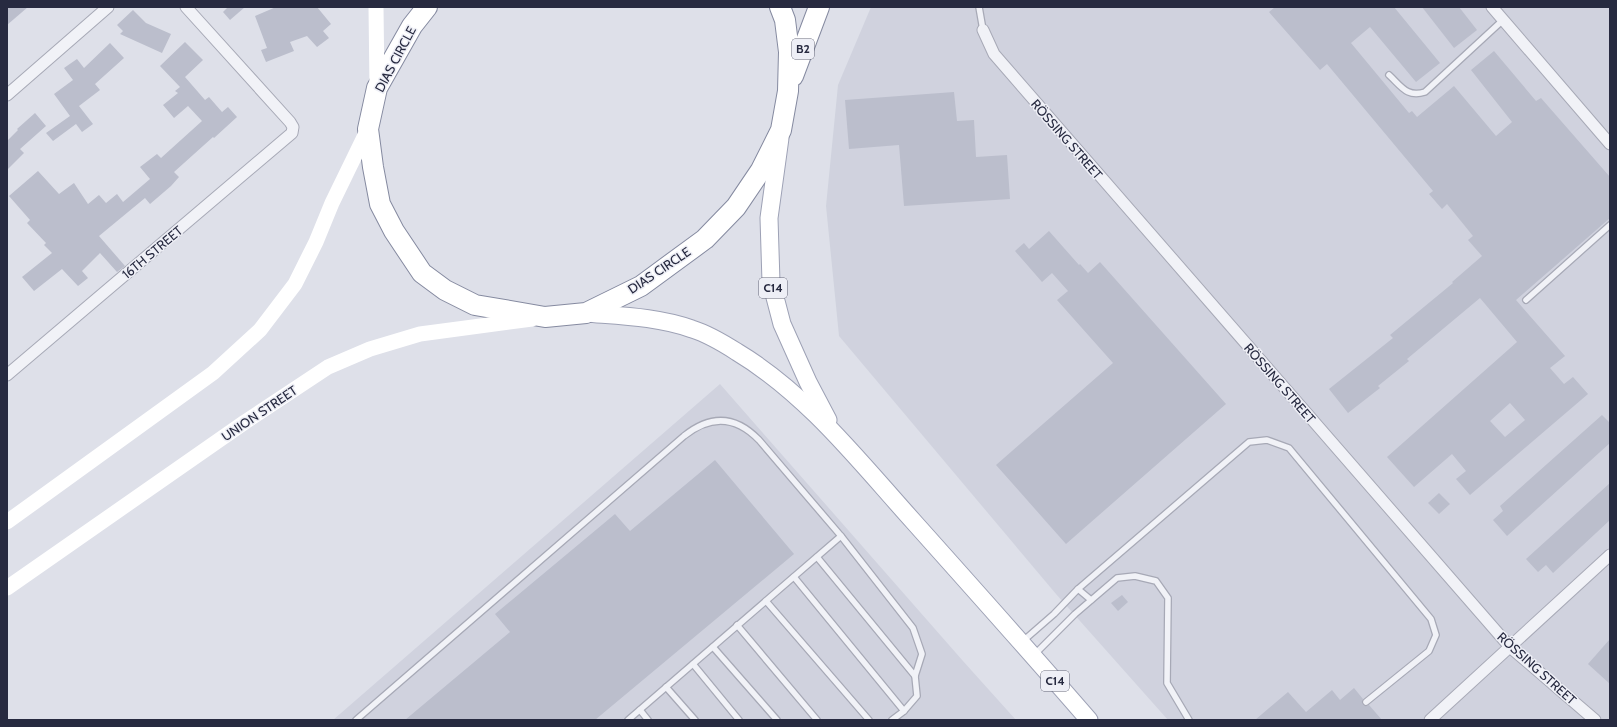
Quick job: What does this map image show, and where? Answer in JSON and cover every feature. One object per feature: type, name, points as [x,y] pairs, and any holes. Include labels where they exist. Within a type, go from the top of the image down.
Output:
[{"type":"highway","name":"DIAS CIRCLE","points":[[427,7],[412,26],[377,88],[368,128],[380,204],[394,231],[422,273],[446,290],[475,305],[545,317],[586,313],[641,286],[705,239],[736,207],[761,170],[781,130],[788,92],[788,46],[785,20],[780,7]]},
{"type":"highway","name":"B2","points":[[788,92],[819,7]]},
{"type":"main road","points":[[376,7],[377,88]]},
{"type":"main road","points":[[7,522],[213,373],[260,330],[295,284],[316,242],[332,203],[368,128]]},
{"type":"main road","name":"C14","points":[[781,130],[769,218],[771,282],[782,324],[808,382],[835,434]]},
{"type":"main road","name":"C14","points":[[586,313],[656,319],[693,329],[723,343],[760,366],[790,390],[835,434],[1022,642],[1089,720]]},
{"type":"main road","name":"UNION STREET","points":[[7,588],[245,422],[328,367],[370,348],[420,334],[545,317]]},
{"type":"street","points":[[7,95],[108,7]]},
{"type":"street","name":"16TH STREET","points":[[7,375],[292,133],[293,127],[186,7]]},
{"type":"street","points":[[1492,7],[1610,144]]},
{"type":"street","name":"RÖSSING STREET","points":[[983,30],[994,54],[1510,647],[1595,720]]},
{"type":"street","points":[[1430,720],[1610,555]]},
{"type":"lane","points":[[979,7],[983,30]]},
{"type":"lane","points":[[1389,75],[1407,92],[1416,95],[1425,92],[1503,20]]},
{"type":"lane","points":[[1526,300],[1610,225]]},
{"type":"lane","points":[[356,720],[684,436],[695,427],[708,422],[722,420],[736,423],[749,429],[841,536],[913,628],[922,654],[915,676],[917,696],[892,720]]},
{"type":"lane","points":[[1022,642],[1054,614],[1078,589],[1248,442],[1267,440],[1289,448],[1431,619],[1436,635],[1429,651],[1366,702]]},
{"type":"lane","points":[[628,720],[841,536]]},
{"type":"lane","points":[[816,557],[915,676]]},
{"type":"lane","points":[[1033,656],[1075,614],[1117,578],[1135,576],[1156,581],[1168,598],[1167,683],[1189,720]]},
{"type":"lane","points":[[794,577],[904,710]]},
{"type":"lane","points":[[1078,589],[1091,600]]},
{"type":"lane","points":[[766,601],[868,720]]},
{"type":"lane","points":[[737,625],[817,720]]},
{"type":"lane","points":[[713,647],[777,720]]},
{"type":"lane","points":[[693,664],[739,720]]},
{"type":"lane","points":[[666,687],[694,720]]},
{"type":"lane","points":[[640,710],[648,720]]},
{"type":"shaded area","points":[[871,7],[1610,7],[1610,720],[1168,720],[1056,594],[839,336],[826,206],[838,85]]},
{"type":"shaded area","points":[[720,384],[1016,720],[333,720]]},
{"type":"building","points":[[7,7],[28,7],[7,25]]},
{"type":"building","points":[[228,7],[245,7],[230,20],[223,12]]},
{"type":"building","points":[[276,7],[317,7],[331,24],[323,31],[329,38],[317,47],[307,36],[290,42],[294,51],[266,62],[261,50],[267,48],[255,16]]},
{"type":"building","points":[[1275,7],[1394,7],[1440,63],[1416,82],[1370,27],[1351,43],[1409,113],[1412,111],[1417,117],[1454,86],[1496,136],[1512,122],[1471,70],[1494,51],[1536,101],[1541,98],[1610,177],[1610,218],[1516,300],[1565,356],[1550,368],[1564,384],[1573,377],[1588,394],[1470,495],[1456,479],[1466,471],[1452,454],[1414,487],[1387,457],[1517,342],[1480,298],[1407,359],[1409,361],[1378,386],[1380,388],[1348,413],[1329,389],[1393,338],[1390,335],[1453,283],[1452,282],[1482,256],[1468,240],[1473,236],[1447,204],[1442,209],[1429,194],[1433,191],[1327,64],[1320,70],[1269,12]],"holes":[[[1510,403],[1525,420],[1505,437],[1490,421]]]},
{"type":"building","points":[[1422,7],[1459,7],[1477,30],[1454,48]]},
{"type":"building","points":[[133,10],[146,23],[171,34],[162,53],[120,34],[123,31],[117,25]]},
{"type":"building","points":[[185,42],[203,60],[185,77],[205,100],[209,97],[222,112],[228,107],[237,117],[174,172],[179,177],[171,186],[150,204],[145,198],[99,236],[125,266],[117,272],[100,253],[82,271],[88,278],[78,286],[62,269],[34,291],[22,277],[52,253],[44,245],[46,243],[27,223],[30,220],[9,196],[38,171],[59,194],[74,183],[88,204],[99,195],[106,203],[117,194],[123,202],[150,179],[140,167],[157,154],[161,158],[202,121],[188,106],[174,118],[163,105],[178,93],[175,91],[180,87],[160,66]]},
{"type":"building","points":[[110,43],[124,58],[95,84],[100,90],[79,106],[93,124],[82,132],[76,124],[53,141],[46,133],[70,116],[54,94],[73,80],[64,68],[77,59],[84,68]]},
{"type":"building","points":[[954,92],[957,121],[974,120],[976,157],[1007,155],[1010,199],[904,206],[899,145],[849,149],[845,100]]},
{"type":"building","points":[[35,113],[46,126],[20,149],[24,153],[7,170],[7,141],[18,130],[17,129]]},
{"type":"building","points":[[1049,231],[1088,273],[1100,262],[1226,404],[1066,544],[996,465],[1113,363],[1057,300],[1068,291],[1052,273],[1042,282],[1015,251],[1024,243],[1029,249]]},
{"type":"building","points":[[1602,415],[1610,423],[1610,443],[1507,536],[1493,520],[1503,511],[1500,506]]},
{"type":"building","points":[[715,460],[794,554],[595,720],[405,720],[510,632],[495,614],[615,514],[630,531]]},
{"type":"building","points":[[1610,483],[1610,520],[1553,573],[1546,565],[1538,572],[1526,559]]},
{"type":"building","points":[[1439,493],[1450,504],[1439,514],[1428,503]]},
{"type":"building","points":[[1122,595],[1128,602],[1118,611],[1111,603]]},
{"type":"building","points":[[1610,639],[1610,684],[1588,664]]},
{"type":"building","points":[[1354,688],[1363,699],[1363,705],[1369,705],[1382,720],[1255,720],[1288,692],[1306,712],[1332,690],[1340,700]]}]
